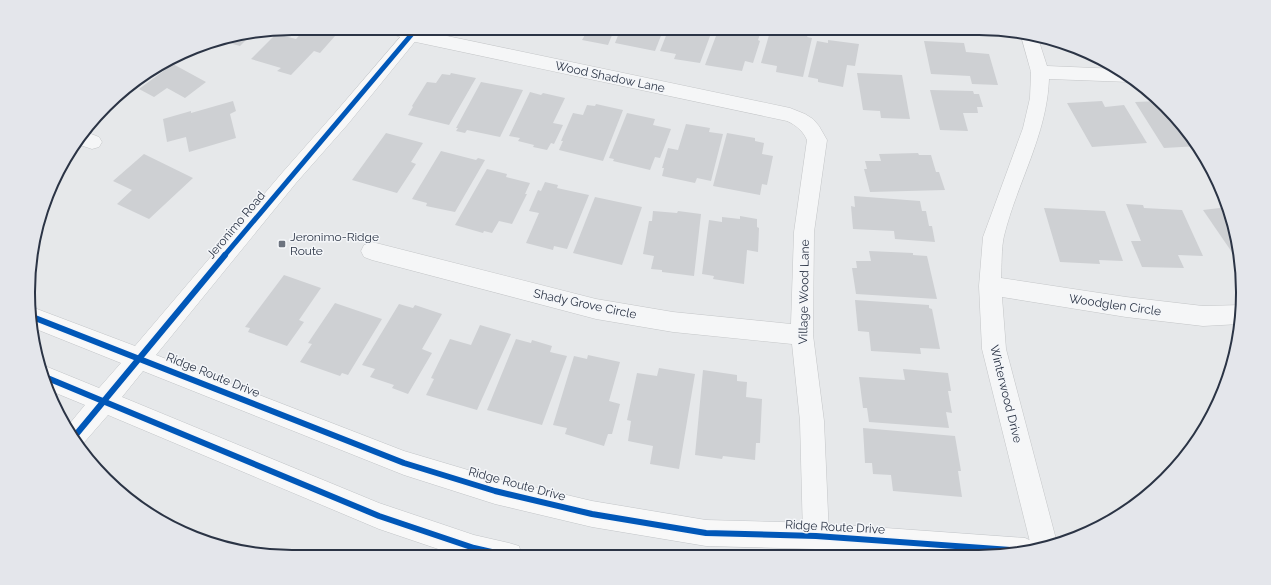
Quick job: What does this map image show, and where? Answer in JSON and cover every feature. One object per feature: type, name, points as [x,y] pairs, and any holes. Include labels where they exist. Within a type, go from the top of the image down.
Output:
[{"type":"main road","name":"Jeronimo Road","points":[[77,434],[289,178],[411,35]]},
{"type":"main road","name":"Ridge Route Drive","points":[[37,319],[404,463],[495,491],[592,514],[706,533],[816,536],[996,549]]},
{"type":"main road","points":[[51,379],[379,516],[483,550]]},
{"type":"street","name":"Wood Shadow Lane","points":[[428,35],[762,109],[799,118],[807,124]]},
{"type":"street","name":"Winterwood Drive","points":[[1030,40],[1040,72],[1039,98],[1032,128],[993,237],[990,286],[994,349],[1043,542]]},
{"type":"street","points":[[1040,72],[1118,75]]},
{"type":"street","name":"Village Wood Lane","points":[[807,124],[813,131],[817,140],[804,232],[802,336],[812,421],[816,536]]},
{"type":"street","name":"Shady Grove Circle","points":[[372,251],[596,309],[673,322],[802,336]]},
{"type":"street","name":"Woodglen Circle","points":[[990,286],[1126,307],[1203,316],[1235,314]]},
{"type":"building","points":[[300,35],[335,36],[320,53],[314,51],[291,75],[277,71],[281,68],[251,59],[274,36],[282,36],[296,39]]},
{"type":"building","points":[[585,35],[612,35],[608,45],[582,40]]},
{"type":"building","points":[[618,35],[661,35],[655,51],[615,43]]},
{"type":"building","points":[[666,35],[710,35],[700,63],[674,59],[676,54],[660,51]]},
{"type":"building","points":[[716,35],[760,35],[758,40],[760,41],[753,63],[745,61],[742,71],[705,65]]},
{"type":"building","points":[[769,35],[808,35],[807,37],[812,38],[803,77],[776,72],[777,66],[761,63]]},
{"type":"building","points":[[247,39],[240,46],[229,43]]},
{"type":"building","points":[[828,40],[859,44],[855,66],[847,65],[843,87],[818,82],[818,79],[808,77],[817,41],[828,43]]},
{"type":"building","points":[[924,41],[964,43],[966,52],[989,54],[998,85],[972,84],[970,76],[931,74]]},
{"type":"building","points":[[174,64],[206,82],[185,98],[167,88],[154,97],[139,89]]},
{"type":"building","points":[[451,73],[476,78],[449,125],[408,115],[427,82],[436,83],[442,74],[450,75]]},
{"type":"building","points":[[857,73],[902,75],[910,119],[881,118],[880,111],[863,110]]},
{"type":"building","points":[[481,82],[523,90],[500,137],[467,130],[465,133],[456,131],[458,128],[456,128]]},
{"type":"building","points":[[930,90],[973,91],[974,94],[979,94],[983,107],[977,107],[978,113],[963,113],[968,131],[940,130]]},
{"type":"building","points":[[530,92],[541,95],[543,93],[565,98],[553,123],[563,125],[554,144],[551,143],[547,150],[533,147],[534,145],[518,141],[520,138],[509,136]]},
{"type":"building","points":[[233,101],[236,111],[230,114],[236,138],[189,152],[186,137],[167,142],[163,119]]},
{"type":"building","points":[[1102,101],[1105,107],[1124,105],[1147,143],[1092,147],[1067,103]]},
{"type":"building","points":[[1151,101],[1161,110],[1191,146],[1164,148],[1135,102]]},
{"type":"building","points":[[596,104],[623,110],[603,161],[559,150],[563,141],[561,141],[573,113],[583,115],[587,105],[595,106]]},
{"type":"building","points":[[627,113],[655,119],[653,125],[671,129],[660,158],[655,157],[650,170],[613,161],[614,159],[609,158]]},
{"type":"building","points":[[686,124],[710,128],[709,132],[723,134],[711,181],[697,178],[695,183],[662,176],[664,168],[662,168],[668,148],[678,150]]},
{"type":"building","points":[[386,133],[423,143],[411,162],[416,164],[397,193],[352,180]]},
{"type":"building","points":[[727,133],[755,138],[755,141],[764,143],[762,154],[773,156],[767,185],[762,184],[760,195],[713,186]]},
{"type":"building","points":[[441,151],[476,160],[478,158],[485,160],[455,212],[426,206],[427,203],[412,199]]},
{"type":"building","points":[[918,153],[919,155],[931,155],[936,172],[939,172],[945,190],[870,192],[864,169],[867,169],[865,161],[881,161],[879,154]]},
{"type":"building","points":[[144,154],[193,178],[149,219],[117,204],[132,190],[113,181]]},
{"type":"building","points":[[487,169],[507,174],[506,177],[530,183],[525,194],[527,194],[512,224],[499,221],[492,233],[484,231],[483,233],[455,225]]},
{"type":"building","points":[[545,182],[558,185],[557,188],[589,195],[567,249],[554,246],[553,250],[526,243],[539,213],[529,211],[538,190],[541,191]]},
{"type":"building","points":[[854,196],[920,201],[922,211],[926,211],[929,226],[932,226],[935,242],[895,239],[894,231],[853,229],[851,206],[855,207]]},
{"type":"building","points":[[595,197],[642,207],[622,265],[573,253]]},
{"type":"building","points":[[1126,204],[1143,205],[1144,208],[1182,210],[1203,256],[1178,255],[1184,268],[1142,267],[1131,241],[1141,241]]},
{"type":"building","points":[[1044,208],[1105,211],[1123,261],[1099,260],[1100,264],[1060,262]]},
{"type":"building","points":[[1221,208],[1233,254],[1203,210]]},
{"type":"building","points":[[653,211],[677,213],[678,211],[701,214],[694,276],[651,269],[654,256],[643,254],[649,221],[652,221]]},
{"type":"building","points":[[740,216],[757,219],[757,227],[759,228],[758,252],[747,250],[744,284],[713,279],[714,276],[702,274],[709,220],[722,222],[722,217],[740,219]]},
{"type":"building","points":[[869,251],[913,253],[913,255],[927,256],[937,299],[856,294],[852,268],[857,268],[856,261],[871,261]]},
{"type":"building","points":[[284,275],[321,288],[299,320],[304,322],[287,346],[248,332],[250,328],[245,327]]},
{"type":"building","points":[[855,300],[929,305],[929,308],[932,309],[940,349],[920,348],[921,354],[871,351],[869,332],[858,331]]},
{"type":"building","points":[[335,303],[382,319],[348,375],[342,373],[340,376],[300,362],[312,344],[308,343]]},
{"type":"building","points":[[399,304],[413,308],[415,305],[442,314],[422,349],[432,353],[408,394],[392,388],[394,385],[370,377],[375,369],[362,365]]},
{"type":"building","points":[[480,325],[511,334],[477,410],[426,395],[434,379],[431,378],[450,339],[471,345]]},
{"type":"building","points":[[516,339],[531,343],[532,340],[552,346],[550,352],[567,356],[542,425],[487,410]]},
{"type":"building","points":[[588,355],[620,362],[609,401],[620,404],[612,434],[608,434],[604,446],[565,434],[567,428],[553,425],[574,356],[587,359]]},
{"type":"building","points":[[659,368],[695,374],[679,469],[650,464],[653,446],[628,441],[631,421],[627,420],[637,373],[657,376]]},
{"type":"building","points":[[903,369],[948,373],[951,391],[948,391],[952,413],[946,412],[949,428],[869,422],[867,408],[863,408],[859,377],[905,380]]},
{"type":"building","points":[[703,370],[737,375],[737,381],[747,382],[746,397],[762,399],[760,443],[756,443],[755,460],[723,456],[722,459],[695,455]]},
{"type":"building","points":[[863,428],[955,436],[961,471],[958,471],[962,497],[893,491],[891,475],[873,474],[872,463],[865,463]]},
{"type":"cycle path","points":[[77,434],[289,178],[341,119],[411,35]]},
{"type":"cycle path","points":[[37,319],[404,463],[495,491],[592,514],[706,533],[816,536],[996,549]]},
{"type":"cycle path","points":[[51,379],[379,516],[483,550]]},
{"type":"place","name":"Jeronimo-Ridge Route","points":[[282,244]]}]
